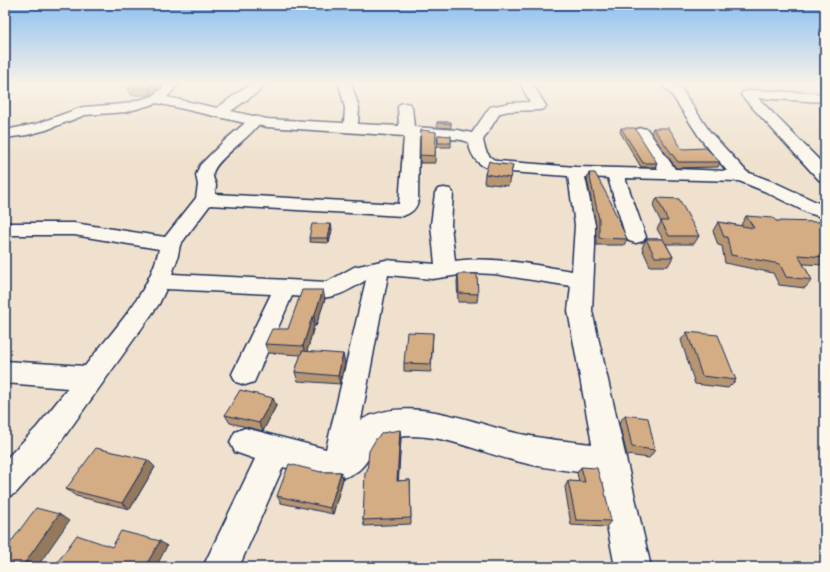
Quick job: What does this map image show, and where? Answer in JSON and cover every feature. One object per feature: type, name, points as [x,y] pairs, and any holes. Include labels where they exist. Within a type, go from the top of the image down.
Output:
[{"type":"street","points":[[5,134],[27,131],[41,127],[83,111],[102,110]]},
{"type":"street","points":[[204,110],[254,121],[457,134],[467,136],[475,140]]},
{"type":"street","points":[[219,113],[224,110]]},
{"type":"street","points":[[351,127],[352,110]]},
{"type":"street","points":[[205,199],[296,206],[403,210],[407,207],[409,202],[409,132],[405,110]]},
{"type":"street","points":[[496,110],[475,140],[479,157],[491,165],[576,172],[741,176],[770,187],[815,209],[825,212]]},
{"type":"street","points":[[688,110],[705,135],[741,176]]},
{"type":"street","points":[[762,110],[825,176]]},
{"type":"street","points":[[5,482],[47,437],[151,298],[167,260],[170,244],[205,199],[207,186],[204,175],[206,169],[228,145],[248,129],[254,121]]},
{"type":"street","points":[[642,132],[670,175]]},
{"type":"street","points":[[576,172],[585,225],[585,247],[580,310],[633,567]]},
{"type":"street","points":[[615,173],[636,237]]},
{"type":"street","points":[[444,193],[441,225],[446,270]]},
{"type":"street","points":[[5,229],[26,230],[58,227],[170,244]]},
{"type":"street","points":[[159,281],[329,290],[339,286],[362,272],[379,268],[386,267],[432,272],[473,266],[494,267],[582,280]]},
{"type":"street","points":[[338,464],[379,268]]},
{"type":"street","points":[[245,374],[285,288]]},
{"type":"street","points":[[5,372],[92,378]]},
{"type":"street","points":[[244,442],[326,464],[338,464],[348,460],[354,454],[369,431],[380,426],[417,422],[443,425],[519,448],[610,461]]},
{"type":"street","points":[[221,567],[275,450]]},
{"type":"building","points":[[451,122],[451,124],[437,123]]},
{"type":"building","points":[[621,128],[635,128],[657,163],[643,163]]},
{"type":"building","points":[[653,128],[669,128],[682,149],[706,148],[720,162],[678,162]]},
{"type":"building","points":[[421,130],[436,132],[435,156],[420,155]]},
{"type":"building","points":[[438,135],[451,136],[451,143],[438,143]]},
{"type":"building","points":[[489,161],[498,164],[513,165],[510,178],[485,174]]},
{"type":"building","points":[[589,173],[595,173],[613,206],[627,239],[599,238],[599,219]]},
{"type":"building","points":[[657,198],[679,199],[699,236],[669,236],[661,221],[668,221]]},
{"type":"building","points":[[746,216],[773,218],[776,221],[822,222],[825,226],[825,257],[798,255],[812,280],[786,277],[780,264],[731,255],[727,237],[724,237],[718,222],[754,228]]},
{"type":"building","points":[[312,224],[331,224],[328,238],[309,238]]},
{"type":"building","points":[[646,239],[663,239],[673,257],[655,257]]},
{"type":"building","points":[[458,274],[477,274],[478,294],[459,293]]},
{"type":"building","points":[[302,290],[323,290],[314,317],[312,317],[303,346],[265,344],[272,329],[288,329]]},
{"type":"building","points":[[407,332],[433,333],[431,364],[404,363]]},
{"type":"building","points":[[687,332],[718,335],[736,380],[702,376]]},
{"type":"building","points":[[302,351],[343,354],[338,376],[295,372]]},
{"type":"building","points":[[240,390],[273,398],[259,423],[225,415]]},
{"type":"building","points":[[625,415],[648,418],[655,450],[632,447]]},
{"type":"building","points":[[400,430],[397,481],[410,480],[411,518],[363,520],[365,472],[367,472],[369,451],[376,439],[382,433]]},
{"type":"building","points":[[96,448],[148,460],[122,503],[66,489]]},
{"type":"building","points":[[289,464],[321,472],[341,472],[330,508],[277,496]]},
{"type":"building","points":[[581,467],[597,468],[601,482],[603,483],[611,521],[576,520],[568,481],[585,482]]},
{"type":"building","points":[[36,508],[59,514],[22,567],[5,567],[5,550]]},
{"type":"building","points":[[121,531],[160,541],[145,567],[54,567],[77,535],[112,547]]}]
